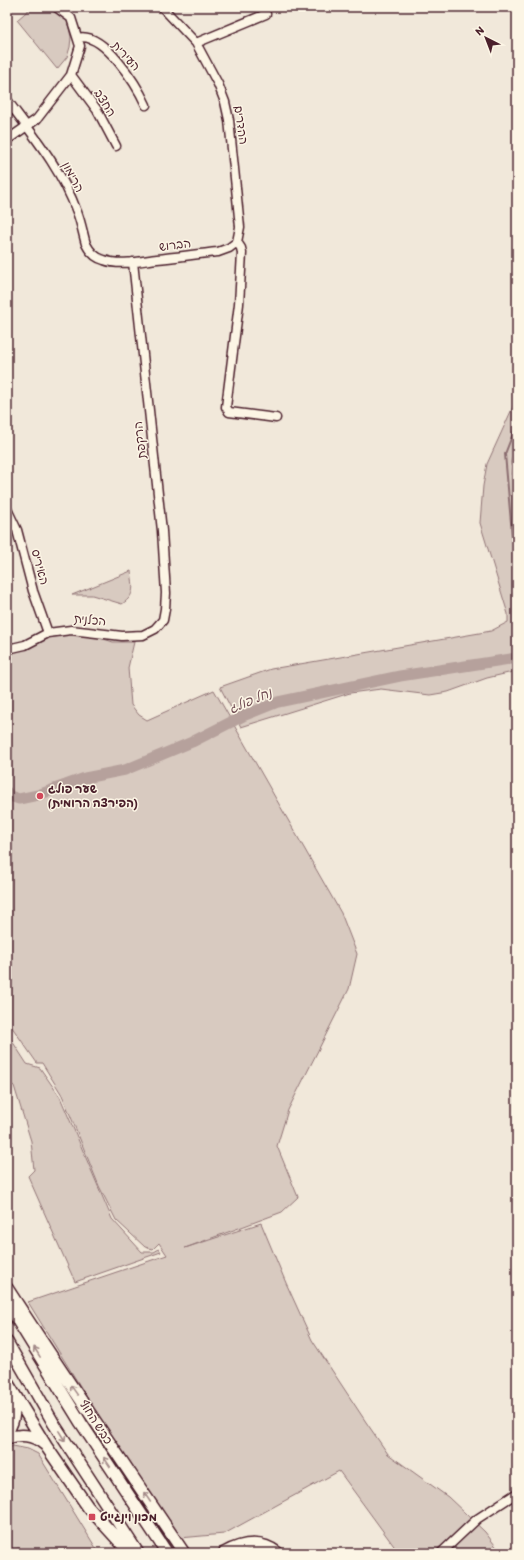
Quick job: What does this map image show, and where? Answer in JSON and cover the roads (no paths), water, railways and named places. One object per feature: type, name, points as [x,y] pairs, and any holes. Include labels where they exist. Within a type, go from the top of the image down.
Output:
[{"type":"highway","points":[[7,1288],[53,1360],[94,1418],[184,1553]]},
{"type":"highway","name":"כביש החוף","points":[[7,1303],[81,1423],[167,1553]]},
{"type":"highway","points":[[7,1342],[54,1424],[138,1553]]},
{"type":"highway","points":[[7,1382],[46,1446],[88,1507],[130,1553]]},
{"type":"highway","points":[[7,1386],[14,1408],[13,1419],[7,1432]]},
{"type":"highway","points":[[7,1438],[22,1435],[29,1436],[35,1438],[46,1446]]},
{"type":"highway","points":[[224,1553],[238,1546],[254,1544],[269,1547],[278,1553]]},
{"type":"street","points":[[7,140],[37,119],[70,75],[80,46],[71,18],[56,7]]},
{"type":"street","name":"ההדרים","points":[[162,7],[196,43],[222,92],[228,112],[240,226],[237,242]]},
{"type":"street","points":[[196,43],[266,14],[262,7]]},
{"type":"street","name":"העירית","points":[[78,38],[88,37],[93,39],[113,57],[136,86],[146,105]]},
{"type":"street","name":"החצב","points":[[70,75],[97,110],[116,146]]},
{"type":"street","name":"הרימון","points":[[7,100],[46,153],[68,190],[77,212],[88,249],[100,258],[112,262]]},
{"type":"street","points":[[237,242],[242,253],[239,297],[226,407],[229,412],[276,418]]},
{"type":"street","name":"הברוש","points":[[112,262],[133,262],[218,252],[229,248],[237,242]]},
{"type":"street","name":"הרקפת","points":[[133,262],[162,531],[166,594],[164,615]]},
{"type":"street","name":"האיריס","points":[[7,509],[18,534],[33,591],[48,633]]},
{"type":"street","name":"הכלנית","points":[[7,646],[12,648],[25,645],[48,633],[71,630],[122,636],[143,635],[158,627],[164,615]]},
{"type":"street","points":[[441,1553],[478,1519],[517,1493]]},
{"type":"waterway","points":[[517,423],[505,454],[517,576]]},
{"type":"waterway","name":"נחל פולג","points":[[7,792],[10,796],[19,799],[38,795],[85,778],[125,770],[192,742],[243,716],[278,702],[400,676],[517,658]]},
{"type":"place","name":"שער פולג (הפירצה הרומית)","points":[[40,796]]},
{"type":"place","name":"מכון וינגייט","points":[[92,1517]]}]
